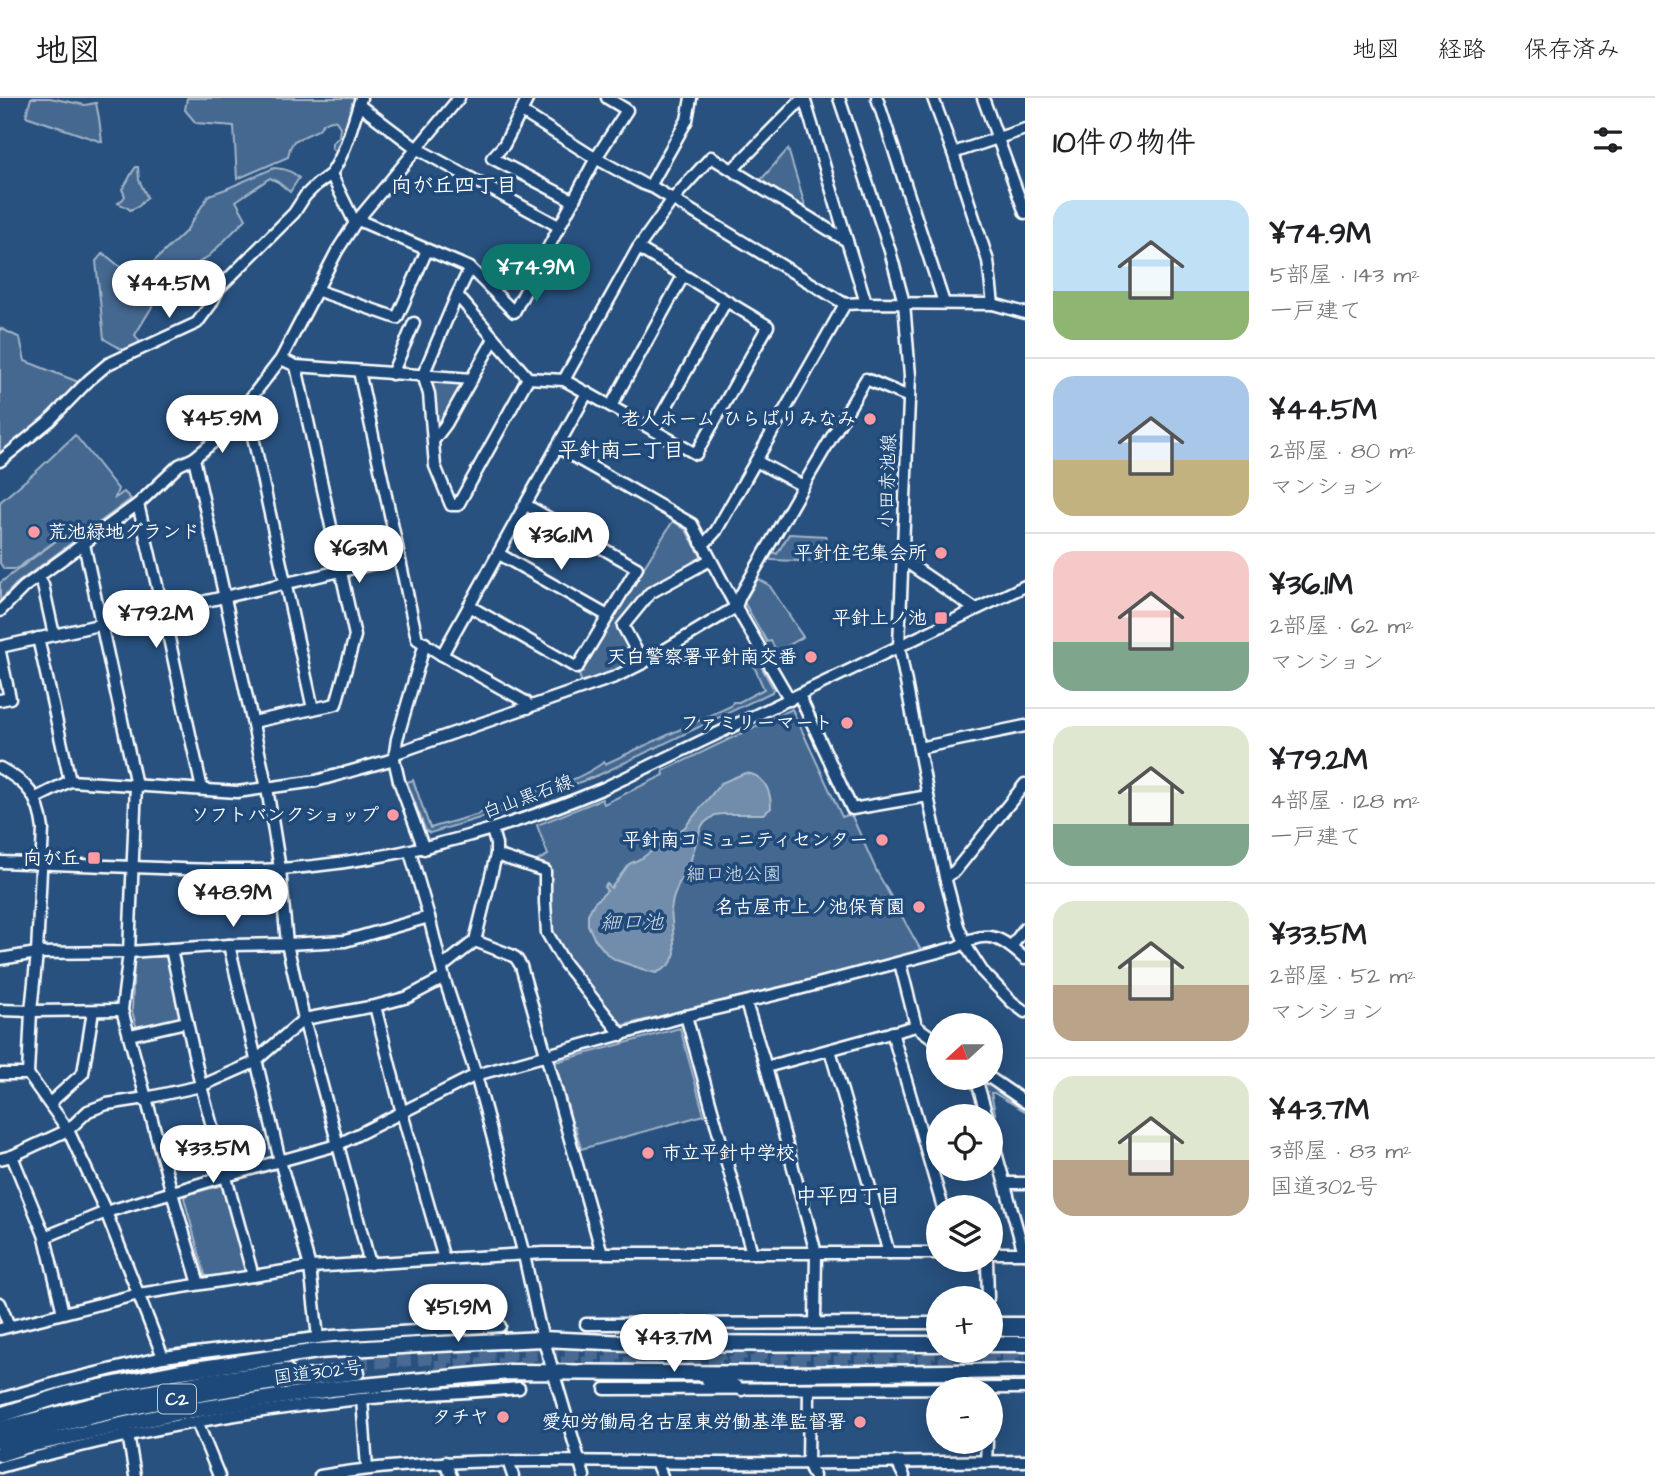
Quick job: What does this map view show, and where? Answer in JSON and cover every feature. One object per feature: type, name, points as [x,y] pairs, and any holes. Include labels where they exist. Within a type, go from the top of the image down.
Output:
[{"type":"highway","name":"国道302号","points":[[0,1415],[70,1393],[175,1372],[416,1338],[628,1343],[926,1345]]},
{"type":"highway","points":[[1003,1344],[1025,1344]]},
{"type":"highway","name":"C2","points":[[0,1429],[120,1398],[207,1381],[356,1367],[212,1391],[0,1441]]},
{"type":"highway","name":"国道302号","points":[[0,1454],[25,1446],[180,1412],[331,1390],[509,1372],[1025,1371]]},
{"type":"street","points":[[0,611],[24,587],[138,505],[179,465],[194,458],[222,435],[281,359],[337,251],[357,222],[459,98]]},
{"type":"street","points":[[528,98],[504,145],[492,158],[574,201]]},
{"type":"street","points":[[331,174],[357,222],[470,268],[514,312],[596,158],[627,110],[607,98]]},
{"type":"street","points":[[650,186],[687,120],[691,98]]},
{"type":"street","points":[[732,170],[803,98],[866,303]]},
{"type":"street","name":"小田赤池線","points":[[839,98],[890,251],[904,303],[910,366],[899,646],[944,877],[958,926],[982,971],[1025,1012]]},
{"type":"street","points":[[877,98],[944,303]]},
{"type":"street","points":[[933,98],[988,261],[993,304]]},
{"type":"street","points":[[983,98],[1025,213]]},
{"type":"street","points":[[0,461],[49,421],[108,364],[197,323],[219,288],[294,213],[305,196],[331,174],[348,144],[360,102],[416,148],[561,227]]},
{"type":"street","points":[[522,112],[845,304],[993,304],[1025,313]]},
{"type":"street","points":[[953,153],[1025,129]]},
{"type":"street","points":[[564,380],[638,248],[673,200],[710,157],[847,241]]},
{"type":"street","points":[[457,295],[528,377],[564,380],[696,454],[768,327],[638,248]]},
{"type":"street","points":[[316,290],[397,318],[427,250]]},
{"type":"street","points":[[470,268],[423,376],[429,394],[435,467],[451,505],[458,505],[528,377]]},
{"type":"street","points":[[611,406],[683,276]]},
{"type":"street","points":[[653,430],[726,301]]},
{"type":"street","points":[[701,543],[707,541],[716,531],[845,304]]},
{"type":"street","points":[[392,374],[414,323]]},
{"type":"street","points":[[434,440],[446,424],[494,339]]},
{"type":"street","points":[[281,359],[296,366],[471,379]]},
{"type":"street","points":[[253,722],[336,704],[355,636],[296,366]]},
{"type":"street","points":[[359,371],[417,639],[526,702],[528,708]]},
{"type":"street","points":[[36,798],[70,780],[237,792],[316,781],[395,756],[606,681],[643,663],[736,607],[866,379],[909,397]]},
{"type":"street","points":[[442,655],[587,393]]},
{"type":"street","points":[[246,405],[313,709]]},
{"type":"street","points":[[557,447],[692,524],[736,607],[795,697],[852,809],[928,796]]},
{"type":"street","points":[[194,458],[267,788],[280,869],[287,944],[304,1019],[370,1264]]},
{"type":"street","points":[[756,461],[803,486]]},
{"type":"street","points":[[138,505],[202,789]]},
{"type":"street","points":[[469,606],[577,668],[637,568],[526,505]]},
{"type":"street","points":[[84,544],[136,785],[129,952],[122,1010],[199,1284]]},
{"type":"street","points":[[499,554],[608,616]]},
{"type":"street","points":[[0,647],[399,558]]},
{"type":"street","points":[[643,663],[623,626],[650,593],[710,559]]},
{"type":"street","points":[[902,559],[975,609]]},
{"type":"street","points":[[38,577],[43,584],[54,635]]},
{"type":"street","name":"白山黒石線","points":[[0,862],[209,870],[280,869],[424,849],[492,830],[604,788],[1025,586]]},
{"type":"street","points":[[38,638],[70,780]]},
{"type":"street","points":[[424,849],[399,781],[395,756],[397,739],[425,643]]},
{"type":"street","points":[[0,652],[10,698],[0,700]]},
{"type":"street","points":[[919,748],[1025,726]]},
{"type":"street","points":[[0,768],[26,785],[36,798],[43,829],[28,1074],[68,1130],[106,1212],[163,1357]]},
{"type":"street","points":[[944,877],[955,871],[1025,785]]},
{"type":"street","points":[[442,967],[475,942],[496,855],[492,830]]},
{"type":"street","points":[[410,852],[444,978],[476,1075],[524,1255],[543,1339],[584,1476]]},
{"type":"street","points":[[496,855],[545,871],[548,933],[565,964],[622,1035]]},
{"type":"street","points":[[0,959],[37,953],[129,952],[345,941],[429,917]]},
{"type":"street","points":[[1011,947],[1025,928]]},
{"type":"street","points":[[45,1237],[106,1212],[337,1145],[476,1075],[545,1055],[686,1016],[900,963],[957,947],[965,941],[983,936],[993,937],[1025,959]]},
{"type":"street","points":[[475,942],[516,958],[521,967],[602,1254]]},
{"type":"street","points":[[229,945],[280,1161],[310,1267],[318,1338]]},
{"type":"street","points":[[171,948],[201,1086],[253,1276]]},
{"type":"street","points":[[900,963],[916,1026],[926,1033]]},
{"type":"street","points":[[0,1159],[68,1130],[88,1111],[107,1104],[201,1086],[253,1063],[304,1019],[408,997],[444,978]]},
{"type":"street","points":[[746,1003],[816,1253],[815,1323]]},
{"type":"street","points":[[375,1006],[402,1113],[444,1259]]},
{"type":"street","points":[[0,1010],[122,1010]]},
{"type":"street","points":[[50,1103],[83,1073],[93,1011]]},
{"type":"street","points":[[686,1016],[752,1254]]},
{"type":"street","points":[[130,1035],[186,1022]]},
{"type":"street","points":[[766,1067],[916,1026]]},
{"type":"street","points":[[892,1032],[939,1195]]},
{"type":"street","points":[[830,1050],[889,1253]]},
{"type":"street","points":[[0,1074],[28,1074]]},
{"type":"street","points":[[1003,1087],[1025,1101]]},
{"type":"street","points":[[12,1156],[45,1237],[62,1313]]},
{"type":"street","points":[[1003,1176],[1025,1253],[1003,1253]]},
{"type":"street","points":[[1005,1183],[1025,1183]]},
{"type":"street","points":[[0,1303],[5,1328],[139,1294],[310,1267],[544,1253],[926,1253]]},
{"type":"street","points":[[628,1343],[652,1323]]},
{"type":"street","points":[[586,1324],[926,1323]]},
{"type":"street","points":[[1003,1323],[1025,1323]]},
{"type":"street","points":[[0,1399],[163,1357],[331,1336],[416,1338],[500,1326]]},
{"type":"street","points":[[1003,1329],[1025,1331]]},
{"type":"street","points":[[492,1391],[509,1372]]},
{"type":"street","points":[[694,1373],[704,1380],[728,1381],[743,1390]]},
{"type":"street","points":[[0,1467],[128,1434],[276,1409],[362,1399],[519,1388]]},
{"type":"street","points":[[1003,1389],[1025,1388]]},
{"type":"street","points":[[605,1389],[926,1389]]},
{"type":"street","points":[[809,1389],[808,1463],[814,1476]]},
{"type":"street","points":[[362,1399],[367,1468]]},
{"type":"street","points":[[197,1422],[219,1476]]},
{"type":"street","points":[[128,1434],[135,1476]]},
{"type":"street","points":[[986,1454],[986,1461]]},
{"type":"street","points":[[508,1461],[513,1476]]},
{"type":"street","points":[[320,1476],[367,1468],[445,1462],[1025,1461]]},
{"type":"street","points":[[445,1462],[451,1476]]},
{"type":"street","points":[[656,1462],[662,1476]]},
{"type":"street","points":[[897,1462],[904,1476]]},
{"type":"street","points":[[718,1463],[723,1476]]},
{"type":"street","points":[[771,1463],[777,1476]]},
{"type":"green space","points":[[31,98],[50,98],[85,105],[96,103],[102,142],[26,116]]},
{"type":"green space","points":[[187,98],[357,98],[351,121],[338,151],[332,149],[332,143],[339,137],[340,127],[336,121],[331,120],[318,130],[294,141],[288,157],[237,179],[234,126],[196,123],[185,110]]},
{"type":"green space","points":[[788,149],[807,212],[759,182]]},
{"type":"green space","points":[[136,167],[147,197],[139,206],[130,210],[118,203],[125,196],[122,189]]},
{"type":"green space","points":[[274,168],[288,170],[299,178],[290,192],[270,178],[236,201],[246,219],[209,256],[167,282],[135,335],[143,347],[123,350],[104,339],[96,261],[103,253],[124,270],[132,262],[144,271],[186,231],[209,195]]},
{"type":"green space","points":[[0,328],[20,338],[25,361],[81,383],[44,421],[0,457]]},
{"type":"green space","points":[[434,378],[461,380],[465,387],[444,424],[436,422],[430,384]]},
{"type":"green space","name":"荒池緑地グランド","points":[[75,435],[118,489],[115,498],[124,492],[131,499],[16,584],[0,601],[0,583],[68,532],[16,569],[4,569],[0,563],[0,502]]},
{"type":"green space","points":[[673,521],[686,530],[702,558],[701,563],[648,592],[620,626],[636,657],[634,662],[582,683],[578,672]]},
{"type":"green space","points":[[789,534],[826,536],[825,562],[771,560],[773,552],[777,554]]},
{"type":"green space","points":[[758,579],[769,585],[803,637],[777,652],[771,641],[767,642],[743,604]]},
{"type":"green space","points":[[757,659],[773,688],[772,692],[601,774],[510,809],[430,833],[426,831],[407,782],[413,780],[430,828],[479,814],[484,810],[488,812],[536,794],[539,789],[573,780],[604,762],[605,764],[764,689],[752,662]]},
{"type":"green space","name":"細口池公園","points":[[792,709],[842,817],[851,814],[877,872],[922,952],[620,1026],[572,968],[539,903],[542,866],[533,863],[548,855],[537,825],[602,799],[604,804],[664,775],[663,771]]},
{"type":"green space","points":[[137,957],[169,959],[182,1017],[180,1021],[137,1029],[132,1011],[134,960]]},
{"type":"green space","points":[[680,1028],[704,1115],[581,1149],[555,1062]]},
{"type":"green space","points":[[983,1090],[1001,1090],[1025,1106],[1025,1111],[994,1093],[991,1093],[993,1104],[987,1104]]},
{"type":"green space","points":[[1003,1153],[1008,1178],[1025,1177],[1025,1180],[1007,1178]]},
{"type":"green space","points":[[226,1186],[247,1271],[209,1277],[205,1275],[184,1198],[186,1195]]},
{"type":"water","name":"細口池","points":[[745,773],[757,776],[765,784],[771,808],[764,814],[715,815],[703,824],[688,869],[673,899],[671,910],[675,953],[671,963],[656,973],[616,960],[607,954],[594,938],[588,925],[588,914],[594,903],[607,891],[604,887],[607,884],[611,888],[629,864],[642,858],[685,827],[721,783]]},
{"type":"tunnel","points":[[355,1363],[484,1354],[1025,1351]]},
{"type":"tunnel","points":[[435,1367],[485,1364],[1025,1362]]},
{"type":"place","name":"老人ホーム ひらばりみなみ","points":[[870,419]]},
{"type":"place","name":"荒池緑地グランド","points":[[34,532]]},
{"type":"place","name":"平針住宅集会所","points":[[941,553]]},
{"type":"place","name":"平針上ノ池","points":[[941,618]]},
{"type":"place","name":"天白警察署平針南交番","points":[[811,657]]},
{"type":"place","name":"ファミリーマート","points":[[847,723]]},
{"type":"place","name":"ソフトバンクショップ","points":[[393,815]]},
{"type":"place","name":"平針南コミュニティセンター","points":[[882,840]]},
{"type":"place","name":"向が丘","points":[[94,858]]},
{"type":"place","name":"名古屋市上ノ池保育園","points":[[919,907]]},
{"type":"place","name":"市立平針中学校","points":[[648,1153]]},
{"type":"place","name":"タチヤ","points":[[503,1417]]},
{"type":"place","name":"愛知労働局名古屋東労働基準監督署","points":[[860,1422]]},
{"type":"district","name":"向が丘四丁目","points":[[454,185]]},
{"type":"district","name":"平針南二丁目","points":[[621,450]]},
{"type":"district","name":"中平四丁目","points":[[848,1196]]}]
